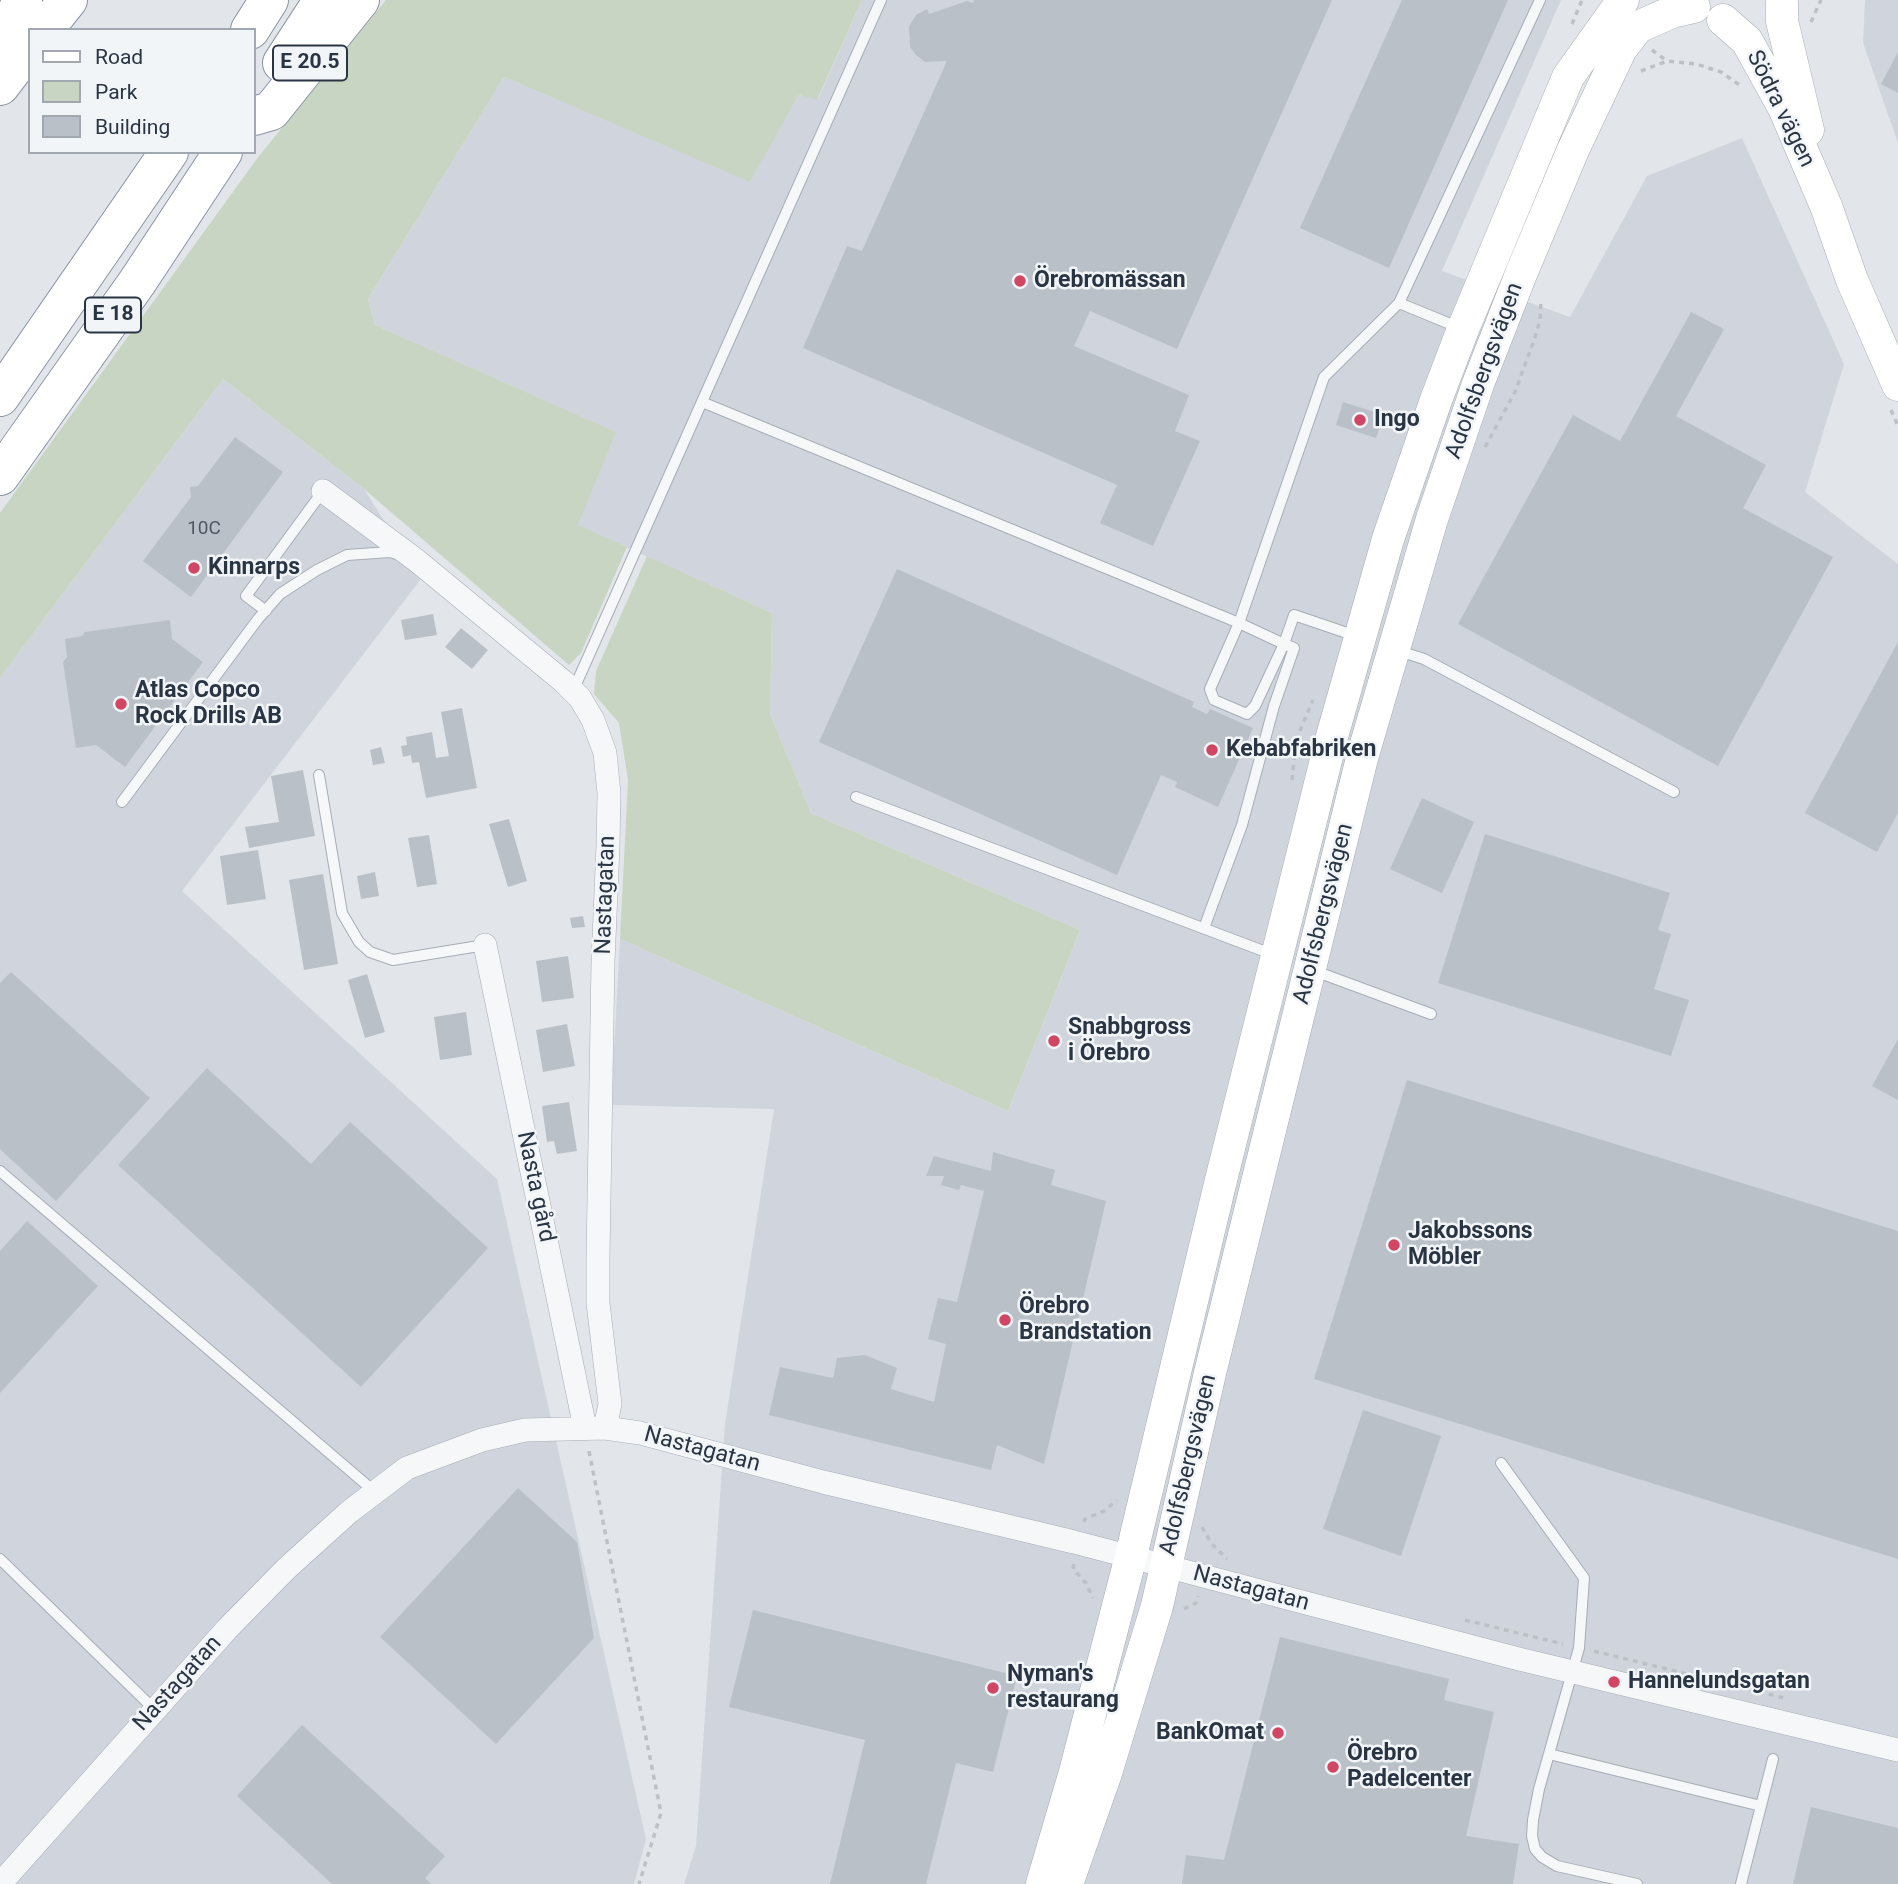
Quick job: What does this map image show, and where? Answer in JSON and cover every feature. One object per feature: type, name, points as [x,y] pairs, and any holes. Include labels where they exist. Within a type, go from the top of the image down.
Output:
[{"type":"highway","points":[[0,41],[23,0]]},
{"type":"highway","points":[[46,28],[68,0]]},
{"type":"highway","points":[[251,28],[269,0]]},
{"type":"highway","points":[[256,103],[323,0]]},
{"type":"highway","name":"E 20.5","points":[[256,115],[271,111],[360,0]]},
{"type":"highway","points":[[0,86],[28,50]]},
{"type":"highway","name":"E 18","points":[[0,397],[168,154]]},
{"type":"highway","name":"E 18","points":[[0,476],[138,281],[222,154]]},
{"type":"main road","name":"Adolfsbergsvägen","points":[[1042,1884],[1075,1772],[1131,1556],[1277,956],[1359,636],[1436,400],[1463,329],[1568,77],[1623,0]]},
{"type":"main road","name":"Adolfsbergsvägen","points":[[1067,1884],[1126,1710],[1157,1606],[1210,1373],[1362,758],[1432,519],[1494,342],[1573,150],[1621,49],[1639,27],[1672,12],[1701,7],[1759,16],[1783,1]]},
{"type":"main road","name":"Södra vägen","points":[[1783,1],[1782,21],[1826,206]]},
{"type":"main road","name":"Södra vägen","points":[[1701,7],[1747,41],[1784,108],[1826,206],[1852,280],[1898,385]]},
{"type":"main road","points":[[1463,329],[1494,342]]},
{"type":"main road","points":[[1359,636],[1393,649]]},
{"type":"main road","points":[[1277,956],[1310,969]]},
{"type":"street","name":"Nastagatan","points":[[323,491],[416,560],[542,662],[580,698],[593,720],[605,753],[609,793],[598,1303],[610,1404],[595,1428]]},
{"type":"street","name":"Nasta gård","points":[[485,945],[595,1428]]},
{"type":"street","name":"Nastagatan","points":[[0,1884],[227,1629],[287,1568],[407,1468],[482,1440],[525,1430],[595,1428],[640,1433],[823,1482],[1131,1556],[1573,1672],[1898,1750]]},
{"type":"lane","points":[[573,691],[881,0]]},
{"type":"lane","points":[[1359,636],[1294,615],[1284,644],[1255,706],[1247,714],[1214,699],[1210,689],[1239,623],[1324,377],[1399,303],[1540,0]]},
{"type":"lane","points":[[1399,303],[1463,329]]},
{"type":"lane","points":[[702,402],[1294,648],[1274,706],[1242,825],[1203,928]]},
{"type":"lane","points":[[266,611],[247,596],[323,491]]},
{"type":"lane","points":[[122,802],[280,594],[317,569],[347,555],[390,552],[416,560]]},
{"type":"lane","points":[[1393,649],[1424,659],[1674,792]]},
{"type":"lane","points":[[319,775],[342,913],[359,942],[370,952],[393,960],[485,945]]},
{"type":"lane","points":[[856,797],[1277,956]]},
{"type":"lane","points":[[1310,969],[1431,1014]]},
{"type":"lane","points":[[0,1171],[375,1492]]},
{"type":"lane","points":[[1501,1463],[1584,1578],[1579,1648],[1533,1820],[1535,1849],[1557,1866],[1637,1884]]},
{"type":"lane","points":[[0,1559],[155,1710]]},
{"type":"lane","points":[[1549,1754],[1761,1806]]},
{"type":"lane","points":[[1741,1884],[1773,1759]]},
{"type":"path","points":[[1812,17],[1821,0]]},
{"type":"path","points":[[1632,77],[1657,64],[1681,61],[1712,68],[1744,89]]},
{"type":"path","points":[[1483,450],[1508,408],[1530,352],[1539,321],[1542,288]]},
{"type":"path","points":[[595,1428],[660,1813],[639,1884]]},
{"type":"path","points":[[1084,1524],[1085,1519],[1104,1511],[1118,1498]]},
{"type":"path","points":[[1211,1544],[1236,1564]]},
{"type":"path","points":[[1074,1564],[1073,1569],[1086,1583],[1095,1605]]},
{"type":"path","points":[[1460,1619],[1796,1701]]},
{"type":"shaded area","points":[[862,0],[1561,0],[1442,271],[1570,317],[1647,176],[1742,138],[1844,364],[1805,492],[1898,564],[1898,1884],[684,1884],[696,1846],[725,1424],[774,1109],[611,1105],[620,939],[1008,1111],[1080,930],[811,813],[770,714],[772,613],[577,525],[615,432],[375,325],[368,299],[504,77],[750,181],[799,95],[818,99]]},
{"type":"shaded area","points":[[1865,0],[1898,0],[1898,143],[1863,43]]},
{"type":"shaded area","points":[[223,379],[364,489],[421,579],[182,891],[497,1179],[646,1839],[634,1884],[0,1884],[0,678]]},
{"type":"green space","points":[[386,0],[862,0],[817,100],[799,95],[750,182],[504,77],[368,299],[375,325],[616,432],[578,525],[627,547],[581,653],[569,665],[364,489],[223,379],[0,678],[0,513],[259,156]]},
{"type":"green space","points":[[647,556],[772,613],[770,714],[811,813],[1080,930],[1008,1111],[620,939],[628,780],[619,723],[594,694],[596,671]]},
{"type":"building","name":"Örebromässan","points":[[974,0],[1332,0],[1177,349],[1090,311],[1074,346],[1189,395],[1175,431],[1200,441],[1153,546],[1100,523],[1117,485],[803,348],[847,246],[862,251],[947,61],[925,62],[916,55],[910,47],[909,26],[916,15],[927,9],[929,14],[967,1],[973,3]]},
{"type":"building","points":[[1402,0],[1508,0],[1389,268],[1300,228]]},
{"type":"building","points":[[1898,52],[1898,93],[1881,84]]},
{"type":"building","points":[[1691,312],[1724,329],[1676,416],[1766,465],[1743,508],[1833,557],[1718,766],[1458,624],[1573,415],[1620,441]]},
{"type":"building","name":"Ingo","points":[[1343,402],[1384,415],[1376,438],[1336,425]]},
{"type":"building","points":[[235,437],[283,472],[191,597],[143,561],[191,497],[190,487],[198,486]]},
{"type":"building","points":[[897,569],[1194,702],[1192,707],[1207,714],[1210,709],[1253,728],[1218,807],[1175,787],[1177,782],[1161,775],[1117,875],[819,742]]},
{"type":"building","points":[[433,614],[437,635],[405,640],[401,620]]},
{"type":"building","name":"Atlas Copco Rock Drills AB","points":[[170,620],[172,639],[203,662],[125,767],[96,745],[76,748],[63,662],[67,657],[65,639],[82,636],[85,632]]},
{"type":"building","points":[[461,628],[488,650],[472,669],[445,647]]},
{"type":"building","points":[[1898,642],[1898,813],[1877,852],[1805,813]]},
{"type":"building","points":[[462,708],[477,788],[426,798],[419,762],[412,763],[411,755],[403,757],[401,746],[407,745],[406,737],[432,732],[436,758],[449,756],[441,712]]},
{"type":"building","points":[[381,747],[385,763],[373,765],[370,750]]},
{"type":"building","points":[[303,770],[315,836],[249,848],[245,827],[279,822],[271,776]]},
{"type":"building","points":[[1422,798],[1474,822],[1442,893],[1390,869]]},
{"type":"building","points":[[509,819],[527,881],[508,887],[489,824]]},
{"type":"building","points":[[1485,834],[1670,893],[1658,930],[1671,934],[1654,989],[1689,1000],[1671,1056],[1438,983]]},
{"type":"building","points":[[429,835],[437,884],[417,887],[408,838]]},
{"type":"building","points":[[258,850],[266,899],[227,905],[220,856]]},
{"type":"building","points":[[375,872],[379,896],[361,899],[357,876]]},
{"type":"building","points":[[323,874],[338,964],[304,970],[289,880]]},
{"type":"building","points":[[583,916],[585,927],[572,928],[570,918]]},
{"type":"building","points":[[568,956],[574,998],[542,1002],[536,961]]},
{"type":"building","points":[[11,972],[150,1098],[56,1201],[0,1149],[0,983]]},
{"type":"building","points":[[367,974],[385,1032],[365,1038],[348,980]]},
{"type":"building","points":[[466,1012],[472,1055],[440,1060],[434,1017]]},
{"type":"building","points":[[567,1024],[575,1066],[543,1072],[536,1030]]},
{"type":"building","points":[[1898,1039],[1898,1100],[1872,1086]]},
{"type":"building","points":[[207,1068],[311,1164],[350,1122],[488,1248],[361,1387],[118,1165]]},
{"type":"building","points":[[1407,1080],[1898,1231],[1898,1559],[1314,1379]]},
{"type":"building","points":[[569,1102],[577,1151],[557,1154],[554,1141],[547,1142],[542,1106]]},
{"type":"building","name":"Örebro Brandstation","points":[[993,1152],[1055,1170],[1051,1185],[1106,1201],[1044,1464],[997,1445],[991,1470],[769,1415],[780,1367],[833,1378],[837,1358],[865,1355],[897,1368],[891,1389],[934,1402],[946,1344],[928,1339],[938,1298],[957,1302],[984,1191],[961,1185],[959,1190],[941,1185],[944,1176],[926,1176],[934,1156],[991,1171]]},
{"type":"building","points":[[27,1221],[98,1286],[0,1393],[0,1251]]},
{"type":"building","points":[[1363,1410],[1441,1436],[1401,1556],[1323,1529]]},
{"type":"building","points":[[518,1488],[577,1542],[594,1638],[496,1744],[380,1637]]},
{"type":"building","points":[[753,1610],[1017,1676],[993,1772],[956,1763],[926,1884],[830,1884],[865,1740],[729,1707]]},
{"type":"building","points":[[1280,1637],[1449,1679],[1444,1700],[1494,1712],[1466,1836],[1519,1844],[1513,1884],[1182,1884],[1186,1855],[1224,1860]]},
{"type":"building","points":[[302,1725],[445,1856],[425,1878],[431,1884],[332,1884],[237,1796]]},
{"type":"building","points":[[1811,1807],[1898,1828],[1898,1884],[1793,1884]]},
{"type":"place","name":"Örebromässan","points":[[1020,281]]},
{"type":"place","name":"Ingo","points":[[1360,420]]},
{"type":"place","name":"Kinnarps","points":[[194,568]]},
{"type":"place","name":"Atlas Copco Rock Drills AB","points":[[121,704]]},
{"type":"place","name":"Kebabfabriken","points":[[1212,750]]},
{"type":"place","name":"Snabbgross i Örebro","points":[[1054,1041]]},
{"type":"place","name":"Jakobssons Möbler","points":[[1394,1245]]},
{"type":"place","name":"Örebro Brandstation","points":[[1005,1320]]},
{"type":"place","name":"Hannelundsgatan","points":[[1614,1682]]},
{"type":"place","name":"Nyman's restaurang","points":[[993,1688]]},
{"type":"place","name":"BankOmat","points":[[1278,1733]]},
{"type":"place","name":"Örebro Padelcenter","points":[[1333,1767]]}]
